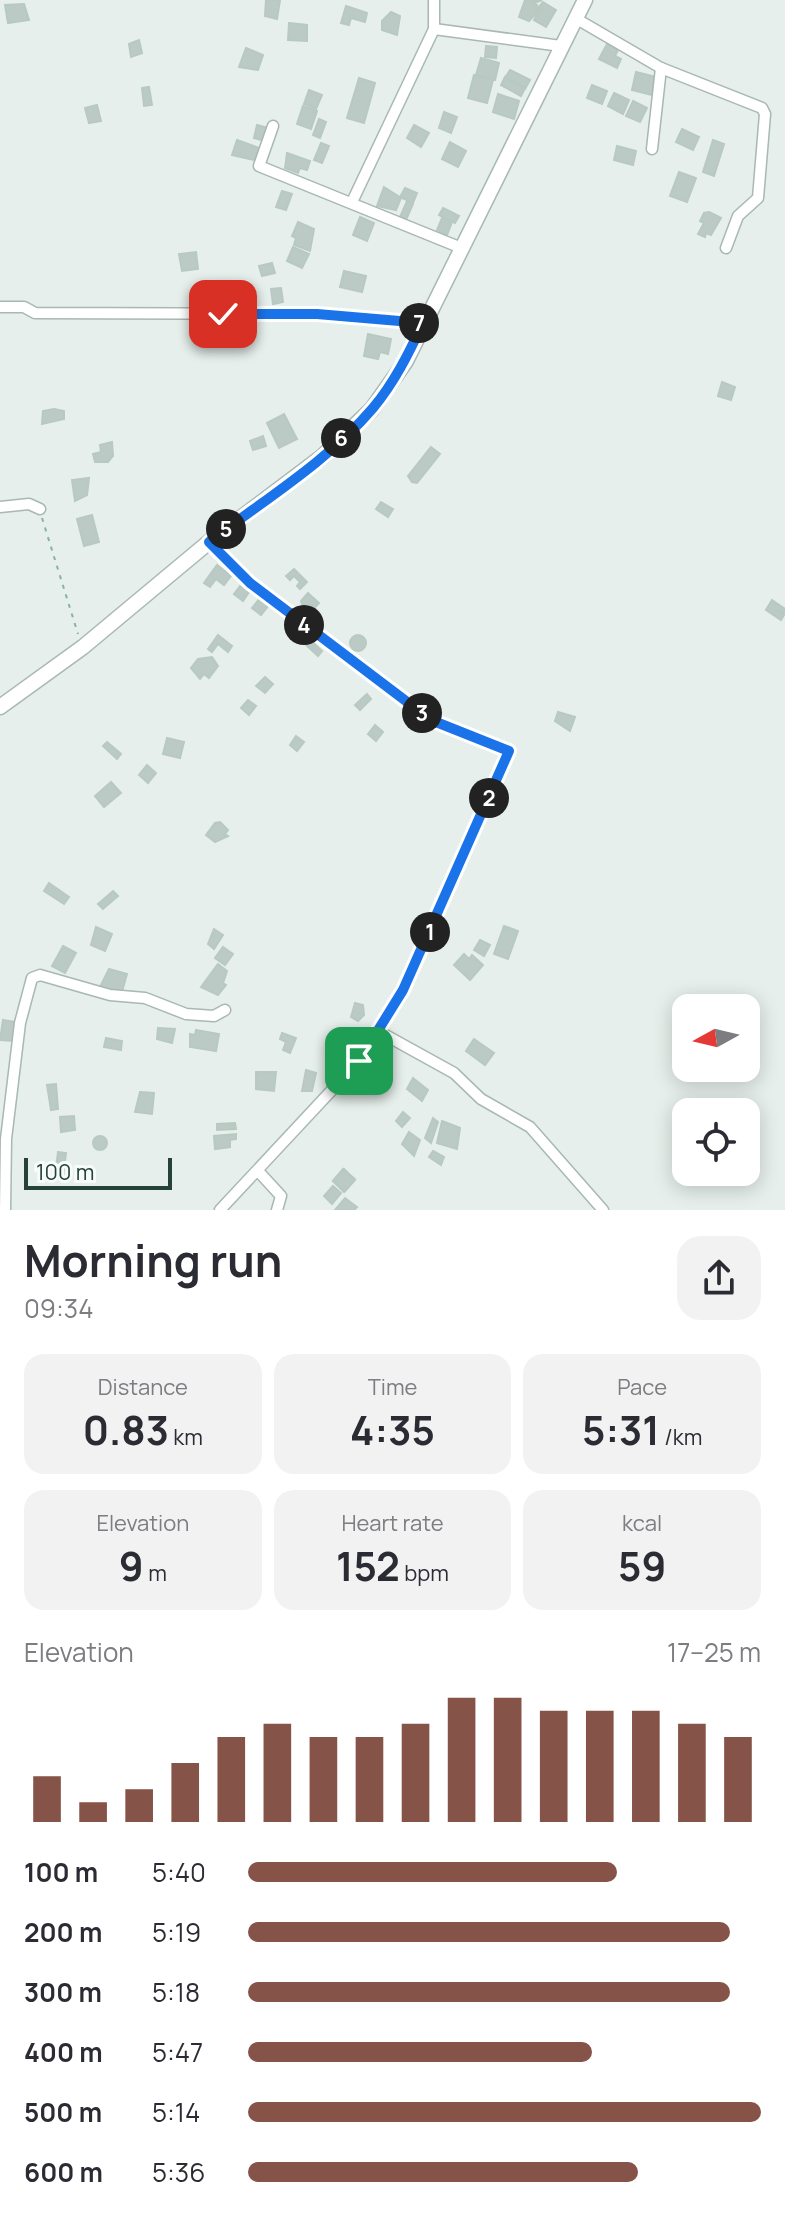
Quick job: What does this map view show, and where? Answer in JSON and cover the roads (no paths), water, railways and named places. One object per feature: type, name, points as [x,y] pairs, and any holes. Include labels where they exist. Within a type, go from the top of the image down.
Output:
[{"type":"street","points":[[352,202],[434,29],[434,0]]},
{"type":"street","points":[[0,707],[83,647],[209,542],[323,456],[372,409],[406,361],[459,247],[585,0]]},
{"type":"street","points":[[575,18],[661,68],[720,93],[754,102],[765,114],[758,198],[738,216],[726,248]]},
{"type":"street","points":[[434,29],[561,46]]},
{"type":"street","points":[[652,149],[661,68]]},
{"type":"street","points":[[273,126],[259,166],[459,247]]},
{"type":"street","points":[[0,307],[24,307],[35,313],[317,314],[423,323]]},
{"type":"street","points":[[0,507],[29,504],[40,509]]},
{"type":"street","points":[[209,542],[250,583],[431,720],[509,751],[403,990],[378,1031],[337,1088],[220,1210]]},
{"type":"street","points":[[5,1210],[6,1139],[20,1023],[32,978],[40,975],[110,995],[145,998],[186,1014],[214,1016],[225,1010]]},
{"type":"street","points":[[378,1031],[454,1073],[481,1099],[530,1127],[603,1210]]},
{"type":"street","points":[[258,1171],[281,1196],[277,1210]]}]
